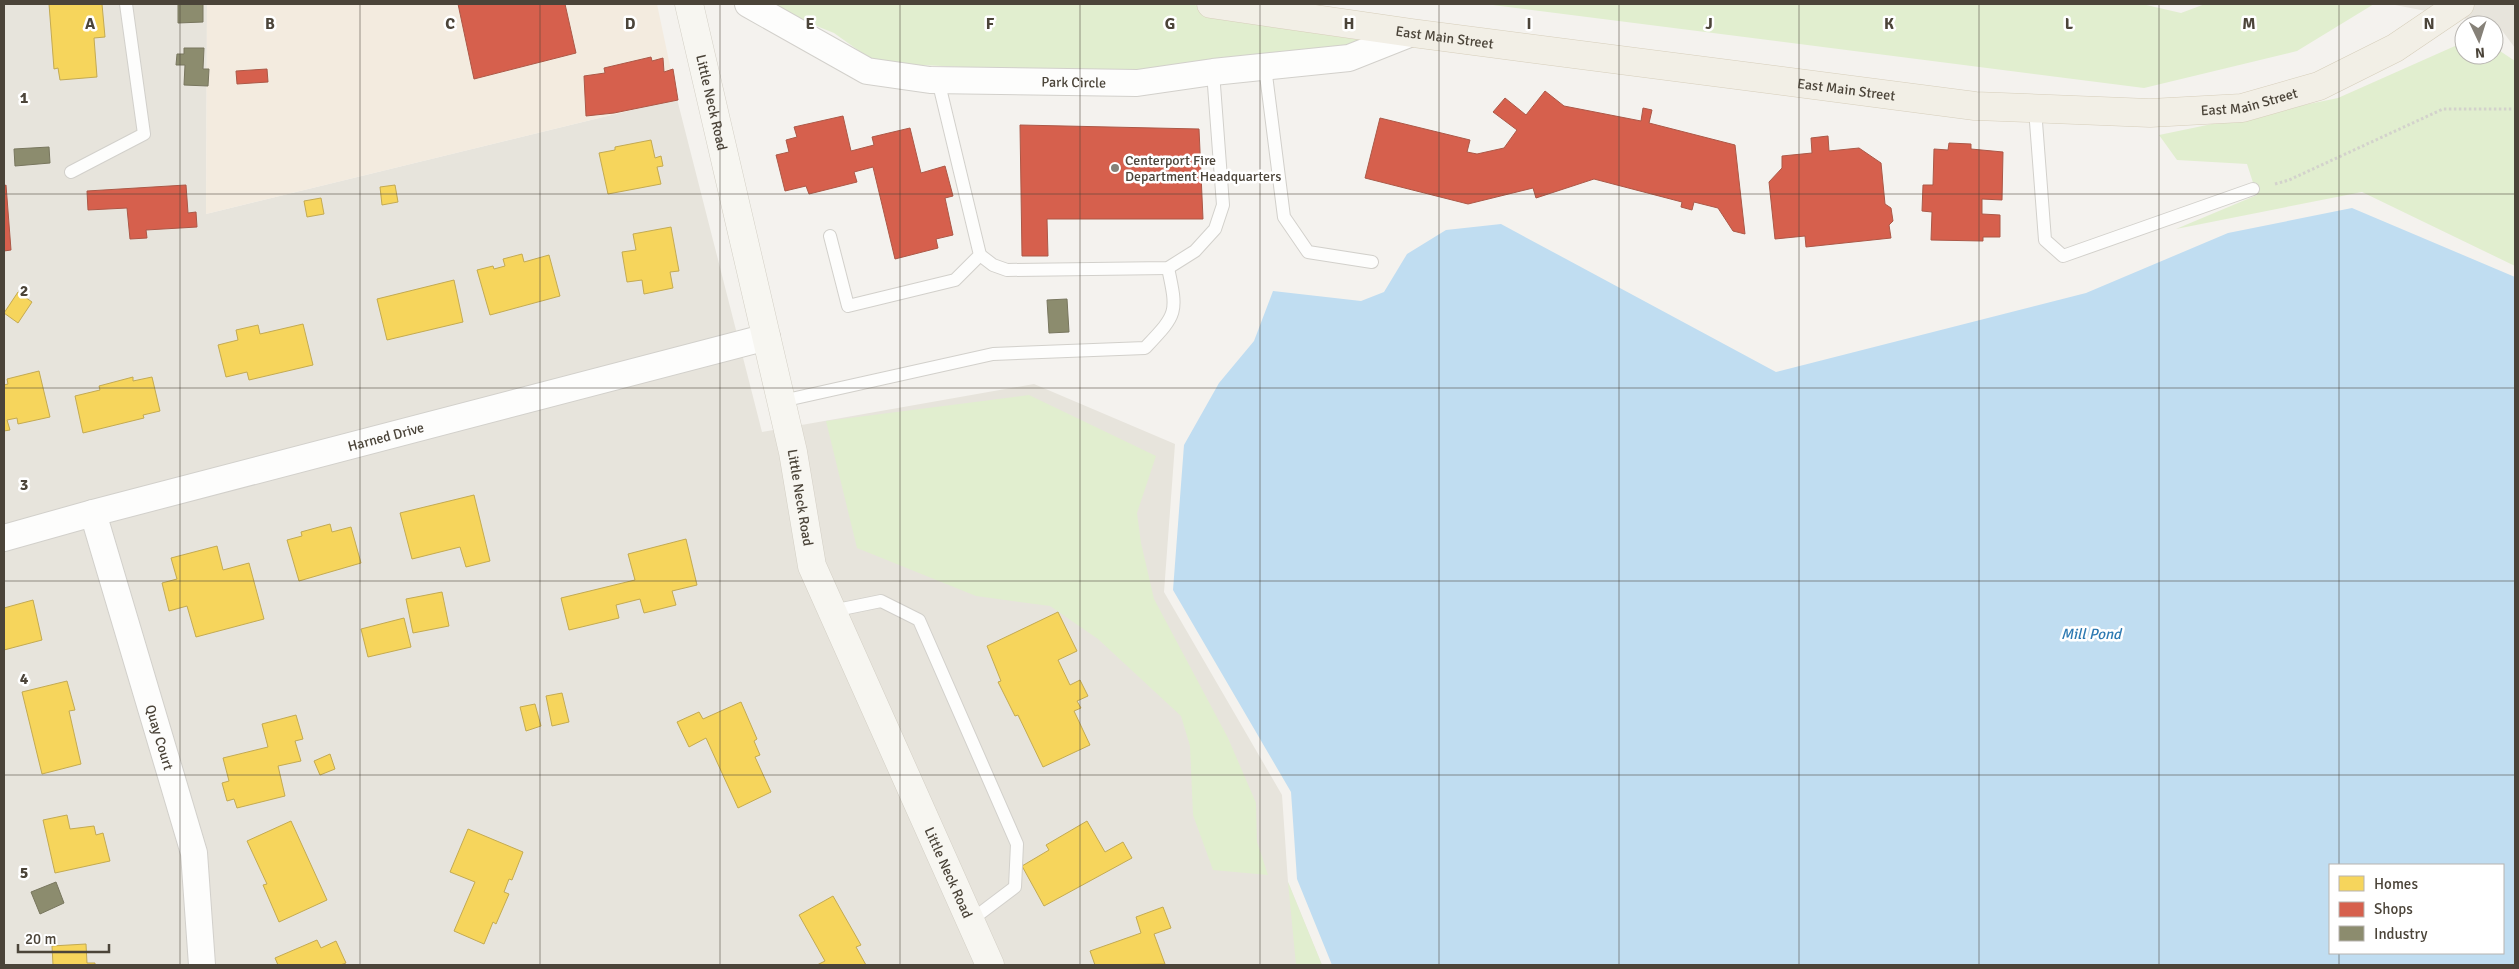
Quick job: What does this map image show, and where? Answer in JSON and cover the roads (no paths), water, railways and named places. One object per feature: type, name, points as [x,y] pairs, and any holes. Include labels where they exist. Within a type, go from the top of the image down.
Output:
[{"type":"main road","name":"East Main Street","points":[[1211,4],[1412,34],[1976,106],[2150,113],[2242,108],[2319,86],[2395,48],[2460,4]]},
{"type":"street","name":"Little Neck Road","points":[[689,4],[782,401],[793,452],[812,566],[990,965]]},
{"type":"street","name":"Park Circle","points":[[748,4],[867,70],[938,80],[1137,83],[1213,72],[1349,58],[1412,34]]},
{"type":"street","name":"Harned Drive","points":[[4,538],[92,513],[767,337]]},
{"type":"street","name":"Quay Court","points":[[92,513],[194,853],[202,965]]},
{"type":"lane","points":[[71,172],[144,134],[126,4]]},
{"type":"lane","points":[[1265,67],[1284,217],[1308,252],[1372,262]]},
{"type":"lane","points":[[938,80],[980,255],[993,265],[1007,270],[1168,268],[1195,251],[1215,229],[1223,205],[1213,72]]},
{"type":"lane","points":[[2035,109],[2045,240],[2063,256],[2253,189]]},
{"type":"lane","points":[[830,236],[848,306],[955,280],[980,255]]},
{"type":"lane","points":[[782,401],[993,354],[1146,348],[1172,320],[1174,297],[1168,268]]},
{"type":"lane","points":[[832,611],[881,602],[919,620],[1017,844],[1015,888],[970,921]]},
{"type":"water","name":"Mill Pond","points":[[2352,208],[2515,277],[2515,965],[1332,965],[1297,879],[1291,792],[1173,590],[1184,445],[1219,383],[1254,341],[1273,291],[1361,301],[1384,292],[1407,254],[1446,230],[1501,224],[1776,372],[2086,293],[2228,233]]},
{"type":"place","name":"Centerport Fire Department Headquarters","points":[[1115,168]]}]
